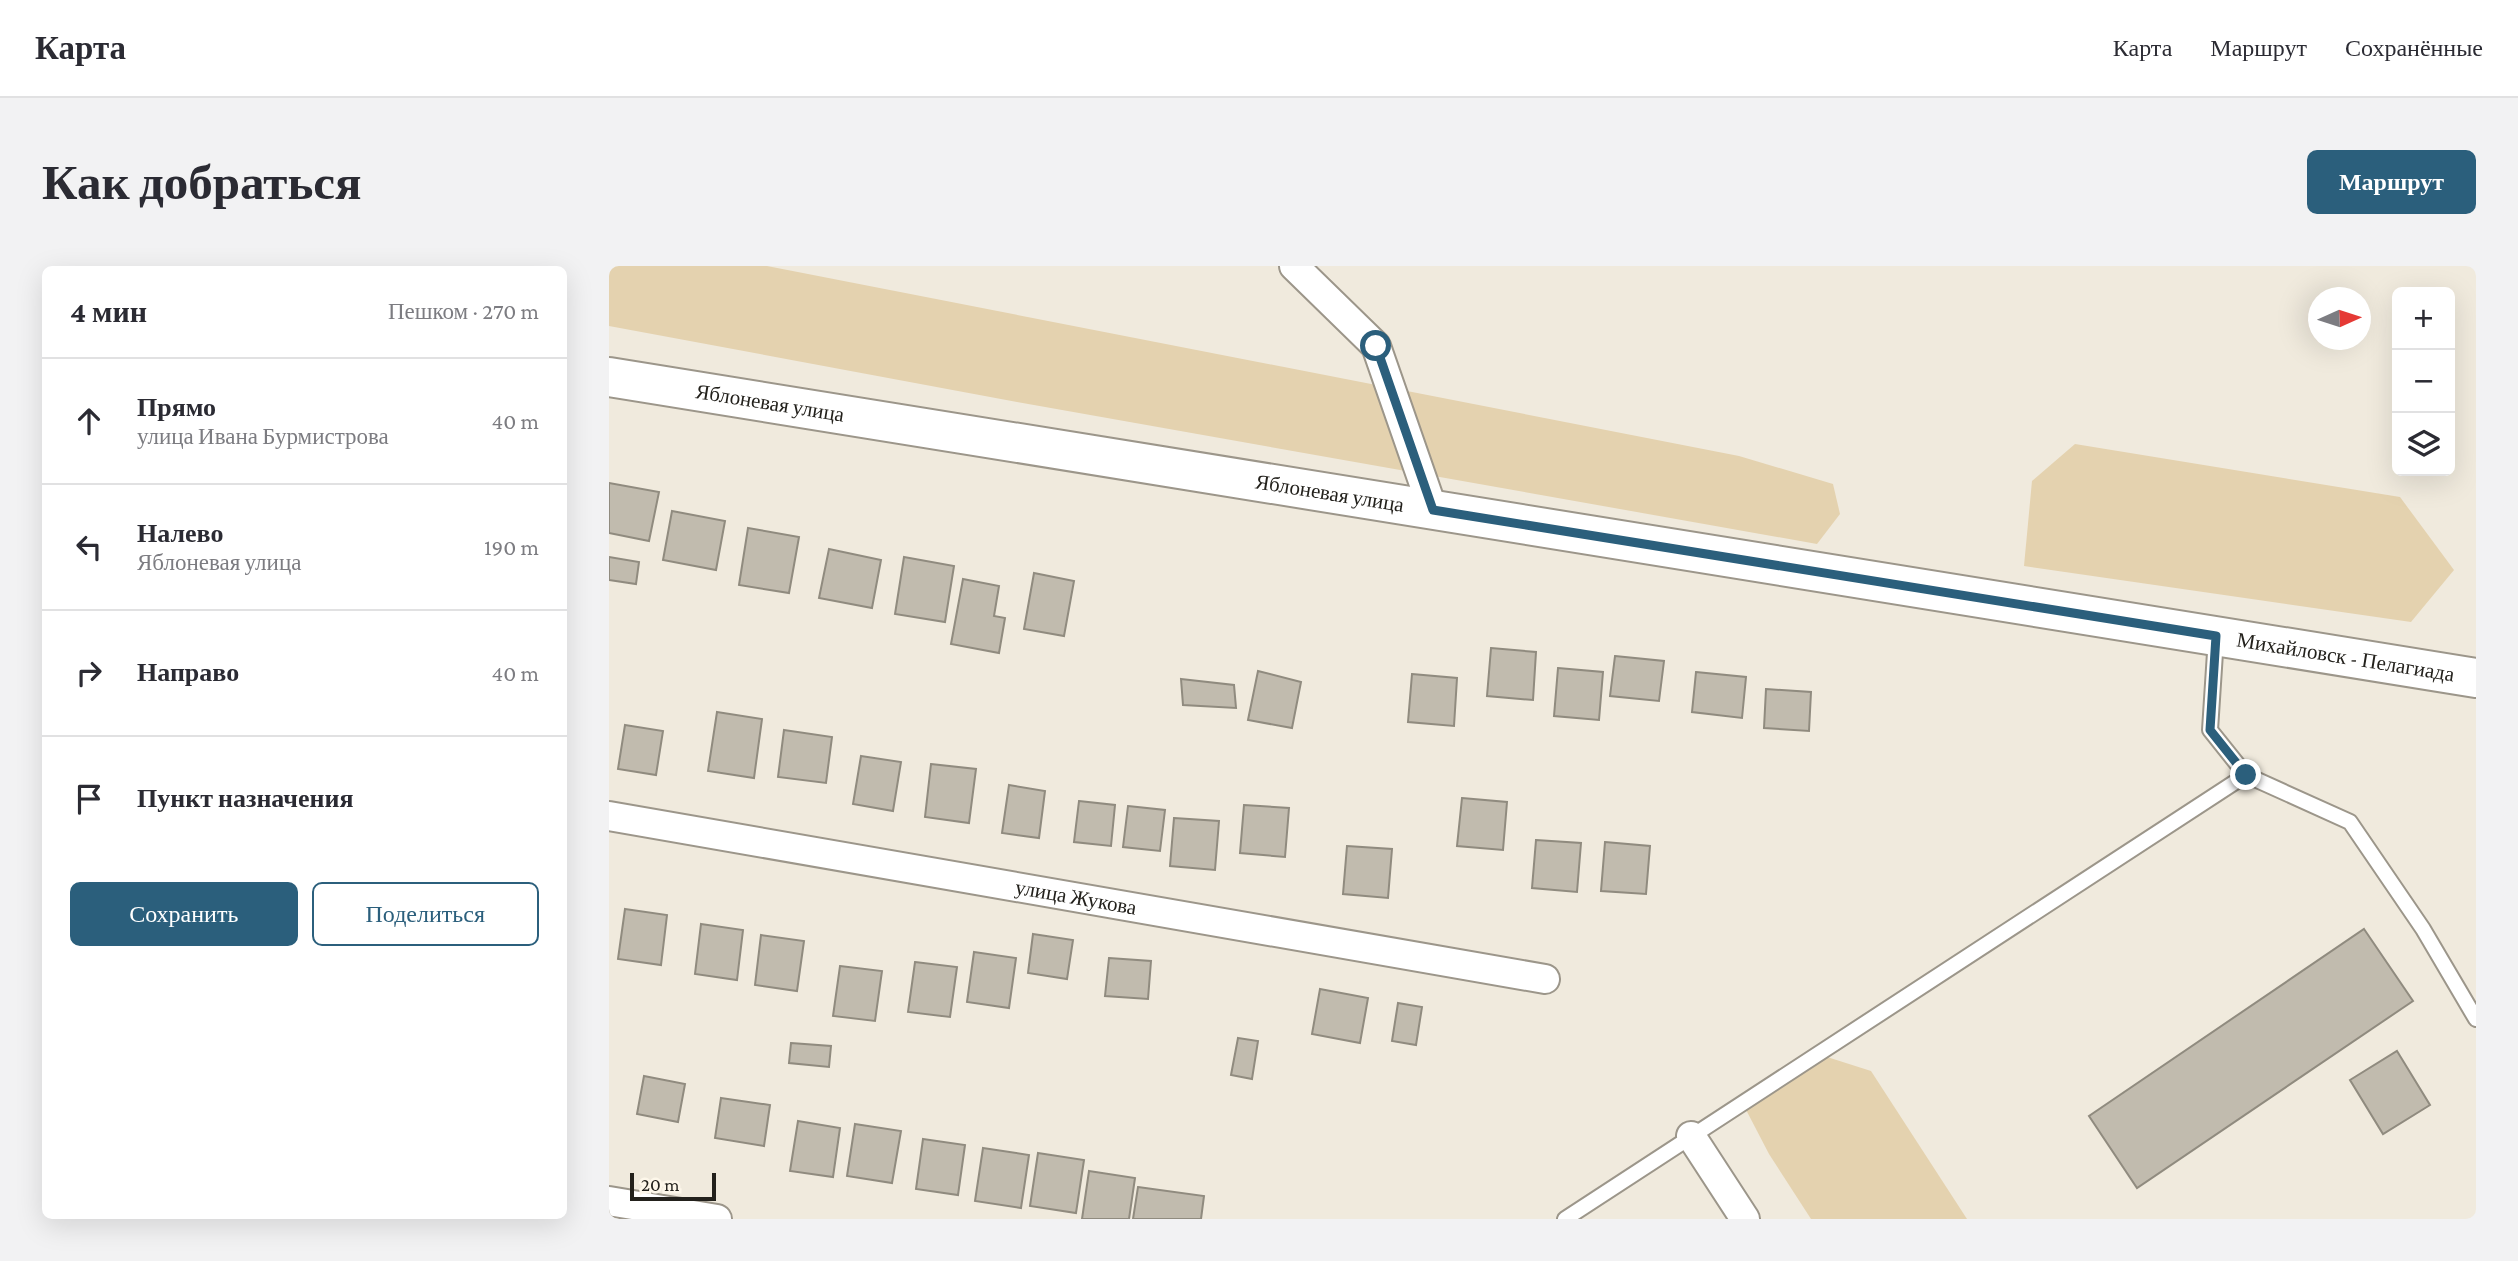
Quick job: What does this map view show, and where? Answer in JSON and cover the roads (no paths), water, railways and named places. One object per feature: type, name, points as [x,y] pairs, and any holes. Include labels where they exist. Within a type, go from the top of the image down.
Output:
[{"type":"street","points":[[1294,266],[1376,346],[1433,510]]},
{"type":"street","name":"Яблоневая улица","points":[[609,377],[2216,636]]},
{"type":"street","name":"Михайловск - Пелагиада","points":[[2216,636],[2464,671]]},
{"type":"street","name":"улица Жукова","points":[[609,816],[1545,979]]},
{"type":"street","points":[[1691,1136],[1745,1219]]},
{"type":"street","points":[[609,1201],[716,1219]]},
{"type":"lane","points":[[2216,636],[2210,730],[2246,775],[2350,822],[2423,929],[2476,1019]]},
{"type":"lane","points":[[1566,1219],[2246,775]]}]
